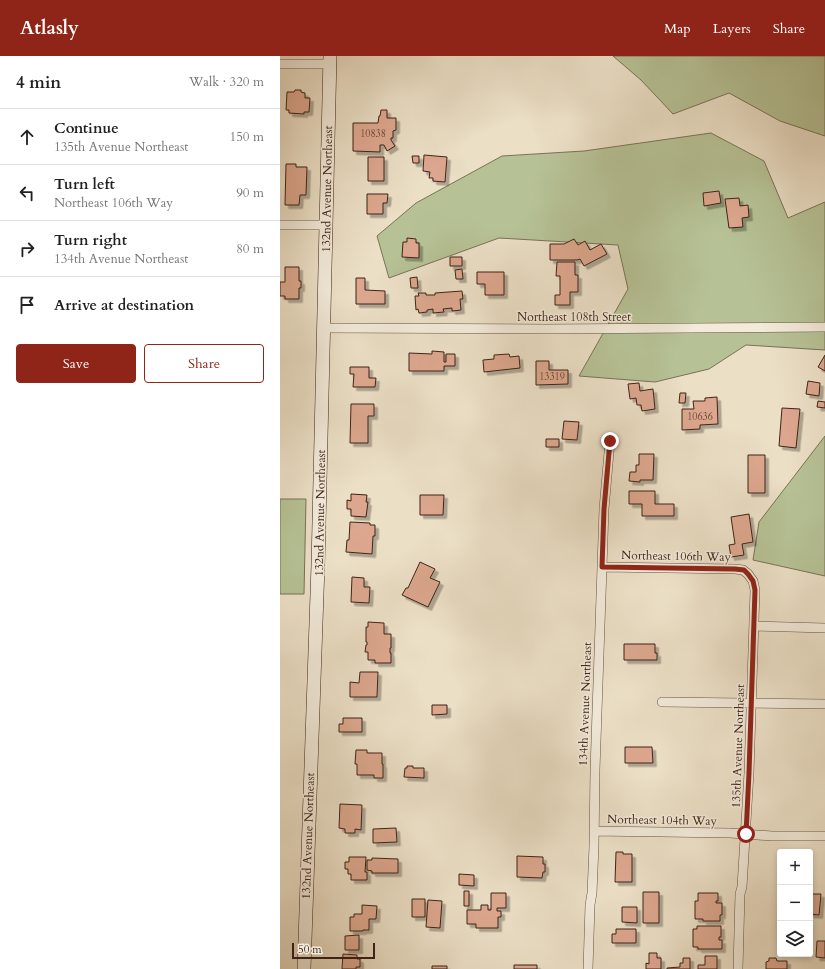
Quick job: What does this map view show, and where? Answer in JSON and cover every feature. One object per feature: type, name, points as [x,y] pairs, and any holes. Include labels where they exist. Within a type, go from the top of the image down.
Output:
[{"type":"street","points":[[280,64],[330,60]]},
{"type":"street","name":"132nd Avenue Northeast","points":[[304,969],[318,579],[330,60]]},
{"type":"street","points":[[280,225],[326,224]]},
{"type":"street","name":"Northeast 108th Street","points":[[324,328],[553,329],[825,327]]},
{"type":"street","name":"134th Avenue Northeast","points":[[588,969],[604,509],[610,441]]},
{"type":"street","name":"Northeast 106th Way","points":[[602,567],[735,569],[744,570],[748,574]]},
{"type":"street","name":"135th Avenue Northeast","points":[[738,969],[740,894],[742,887],[746,834],[749,773],[755,590],[753,581],[748,574]]},
{"type":"street","points":[[754,626],[825,628]]},
{"type":"street","points":[[662,702],[825,704]]},
{"type":"street","name":"Northeast 104th Way","points":[[594,831],[825,836]]},
{"type":"green space","points":[[613,56],[825,56],[825,136],[780,121],[729,93],[673,114],[641,80]]},
{"type":"green space","points":[[711,133],[764,161],[788,218],[825,202],[825,350],[746,345],[709,369],[655,382],[579,376],[628,289],[618,245],[499,238],[389,278],[377,236],[416,203],[502,156],[584,151]]},
{"type":"green space","points":[[825,436],[825,576],[753,560],[759,522]]},
{"type":"green space","points":[[280,499],[306,499],[304,594],[280,594]]},
{"type":"building","points":[[295,90],[301,90],[301,92],[305,93],[305,98],[310,98],[309,112],[304,112],[304,114],[289,113],[289,110],[286,110],[287,92],[294,92]]},
{"type":"building","points":[[381,110],[387,110],[387,118],[396,118],[396,130],[393,131],[393,138],[391,138],[395,146],[387,151],[384,145],[380,145],[380,152],[353,151],[353,123],[378,123]]},
{"type":"building","points":[[424,155],[447,157],[445,182],[433,181],[433,178],[429,178],[430,172],[423,171]]},
{"type":"building","points":[[412,156],[419,156],[419,163],[413,163]]},
{"type":"building","points":[[368,157],[384,157],[384,181],[368,181]]},
{"type":"building","points":[[286,164],[296,164],[296,167],[307,167],[306,195],[300,195],[299,205],[285,205]]},
{"type":"building","points":[[719,191],[721,203],[704,206],[703,193]]},
{"type":"building","points":[[367,194],[388,194],[387,203],[383,203],[383,214],[367,214]]},
{"type":"building","points":[[739,198],[740,206],[748,205],[749,217],[742,218],[743,227],[729,228],[725,199]]},
{"type":"building","points":[[407,238],[416,239],[416,243],[419,243],[419,258],[402,257],[403,242],[407,242]]},
{"type":"building","points":[[574,239],[578,245],[585,241],[590,250],[601,244],[607,254],[584,266],[580,259],[550,260],[550,244],[564,244]]},
{"type":"building","points":[[450,257],[462,257],[462,266],[450,266]]},
{"type":"building","points":[[557,262],[575,262],[575,275],[578,275],[578,292],[570,292],[570,305],[555,305],[555,295],[560,295],[560,276],[556,276]]},
{"type":"building","points":[[285,267],[299,267],[299,281],[301,281],[301,288],[299,288],[299,299],[285,299],[285,296],[280,296],[280,282],[285,282]]},
{"type":"building","points":[[462,269],[463,279],[456,279],[455,270]]},
{"type":"building","points":[[477,272],[504,272],[504,295],[485,295],[485,284],[477,284]]},
{"type":"building","points":[[417,277],[418,288],[411,288],[410,278]]},
{"type":"building","points":[[356,278],[365,278],[365,290],[385,291],[385,304],[356,304]]},
{"type":"building","points":[[462,291],[463,299],[460,299],[461,310],[452,311],[452,308],[443,309],[444,312],[433,313],[433,309],[427,310],[427,312],[419,313],[418,309],[416,310],[415,296],[419,296],[418,293],[435,295],[435,293]]},
{"type":"building","points":[[432,351],[444,352],[444,362],[446,362],[446,354],[455,354],[455,366],[444,366],[444,371],[409,371],[409,353],[432,354]]},
{"type":"building","points":[[509,354],[510,357],[519,356],[520,368],[484,372],[483,360],[494,359],[494,355]]},
{"type":"building","points":[[825,355],[825,371],[818,367]]},
{"type":"building","points":[[536,361],[549,361],[549,370],[568,370],[568,384],[536,385]]},
{"type":"building","points":[[350,367],[369,367],[369,378],[376,378],[375,387],[353,387],[354,374],[350,374]]},
{"type":"building","points":[[808,381],[820,383],[819,396],[806,394]]},
{"type":"building","points":[[639,383],[640,391],[653,389],[655,409],[642,411],[641,405],[637,405],[636,398],[630,399],[628,384]]},
{"type":"building","points":[[680,393],[686,393],[685,403],[679,403]]},
{"type":"building","points":[[717,397],[718,424],[700,425],[700,429],[682,430],[682,409],[694,409],[693,401],[705,401],[705,398]]},
{"type":"building","points":[[818,401],[825,402],[825,408],[817,407]]},
{"type":"building","points":[[351,404],[374,404],[374,416],[368,416],[368,443],[350,443]]},
{"type":"building","points":[[782,408],[800,409],[796,448],[779,446]]},
{"type":"building","points":[[564,421],[579,422],[577,440],[562,439]]},
{"type":"building","points":[[546,439],[559,439],[559,447],[546,447]]},
{"type":"building","points":[[639,454],[654,454],[653,480],[640,480],[640,482],[629,481],[630,472],[636,472],[636,465],[639,465]]},
{"type":"building","points":[[748,455],[765,455],[765,493],[748,493]]},
{"type":"building","points":[[629,491],[655,491],[655,504],[674,504],[674,516],[642,516],[642,504],[629,504]]},
{"type":"building","points":[[351,494],[367,495],[366,502],[368,502],[366,517],[351,516],[351,509],[347,509],[347,500],[351,501]]},
{"type":"building","points":[[420,495],[444,495],[443,515],[420,515]]},
{"type":"building","points":[[749,514],[753,542],[742,544],[744,555],[731,557],[729,545],[735,544],[731,517]]},
{"type":"building","points":[[350,522],[370,523],[370,525],[375,525],[372,554],[346,552],[347,540],[349,540]]},
{"type":"building","points":[[420,562],[435,569],[430,578],[440,582],[428,607],[402,595],[406,588],[408,588]]},
{"type":"building","points":[[352,577],[364,578],[364,587],[370,587],[369,603],[351,602]]},
{"type":"building","points":[[368,622],[384,623],[384,634],[391,634],[391,663],[375,663],[375,660],[368,660],[368,652],[365,652],[367,645],[366,627],[368,627]]},
{"type":"building","points":[[624,644],[655,644],[657,660],[624,660]]},
{"type":"building","points":[[360,672],[378,672],[377,697],[350,697],[350,682],[359,683]]},
{"type":"building","points":[[432,705],[447,705],[447,714],[432,715]]},
{"type":"building","points":[[343,718],[362,718],[362,732],[339,732],[339,724],[343,724]]},
{"type":"building","points":[[625,747],[652,747],[653,763],[625,763]]},
{"type":"building","points":[[356,750],[367,750],[367,753],[382,753],[383,778],[374,778],[374,775],[357,775],[357,764],[355,764]]},
{"type":"building","points":[[407,766],[413,766],[413,768],[424,768],[424,778],[404,777],[405,768],[407,768]]},
{"type":"building","points":[[340,804],[362,805],[361,830],[355,829],[355,833],[345,833],[345,829],[339,828]]},
{"type":"building","points":[[396,828],[397,842],[373,843],[373,829]]},
{"type":"building","points":[[616,852],[632,854],[632,882],[615,882]]},
{"type":"building","points":[[517,856],[543,857],[545,872],[543,872],[542,878],[517,877]]},
{"type":"building","points":[[349,857],[366,857],[365,872],[367,872],[367,880],[351,880],[351,874],[348,874],[348,869],[345,869],[345,862],[349,862]]},
{"type":"building","points":[[372,858],[398,859],[398,873],[372,873],[372,871],[367,870],[367,860],[372,860]]},
{"type":"building","points":[[459,874],[474,875],[474,886],[459,885]]},
{"type":"building","points":[[464,891],[469,891],[469,906],[464,906]]},
{"type":"building","points":[[643,892],[659,892],[659,923],[643,923]]},
{"type":"building","points":[[491,893],[506,893],[506,908],[497,908],[497,911],[501,911],[501,917],[498,917],[498,928],[476,928],[476,924],[467,924],[467,910],[481,910],[481,905],[488,905],[488,910],[491,910]]},
{"type":"building","points":[[698,893],[718,893],[718,901],[716,901],[716,903],[722,903],[722,915],[720,915],[720,921],[703,921],[703,919],[695,919],[695,901],[698,901]]},
{"type":"building","points":[[813,894],[821,894],[819,915],[813,914]]},
{"type":"building","points":[[412,899],[425,899],[425,917],[412,917]]},
{"type":"building","points":[[428,900],[442,901],[440,928],[426,927]]},
{"type":"building","points":[[362,905],[377,906],[376,919],[369,919],[369,930],[350,931],[350,917],[354,917],[354,914],[362,914]]},
{"type":"building","points":[[622,907],[637,907],[637,923],[622,922]]},
{"type":"building","points":[[697,926],[721,926],[721,937],[719,937],[719,940],[722,940],[722,949],[698,949],[698,947],[693,947],[693,929],[697,929]]},
{"type":"building","points":[[616,929],[636,929],[636,943],[612,943],[612,934],[616,934]]},
{"type":"building","points":[[359,935],[359,950],[345,950],[345,936]]},
{"type":"building","points":[[817,941],[825,941],[825,958],[816,957]]},
{"type":"building","points":[[649,953],[657,953],[657,958],[661,958],[661,969],[646,969],[646,963],[649,964]]},
{"type":"building","points":[[343,954],[357,955],[357,959],[360,959],[360,967],[356,967],[356,969],[342,969]]},
{"type":"building","points":[[705,956],[717,956],[717,969],[698,969],[698,965],[705,965]]},
{"type":"building","points":[[683,958],[690,958],[690,969],[667,969],[680,967],[680,963],[683,963]]},
{"type":"building","points":[[769,958],[776,958],[777,961],[787,961],[787,969],[766,969],[766,962],[769,961]]},
{"type":"building","points":[[514,965],[537,965],[537,969],[514,969]]},
{"type":"building","points":[[432,966],[447,966],[447,969],[432,969]]},
{"type":"route","points":[[610,441],[604,509],[602,567],[735,569],[744,570],[753,581],[755,590],[752,703],[746,834]]}]
